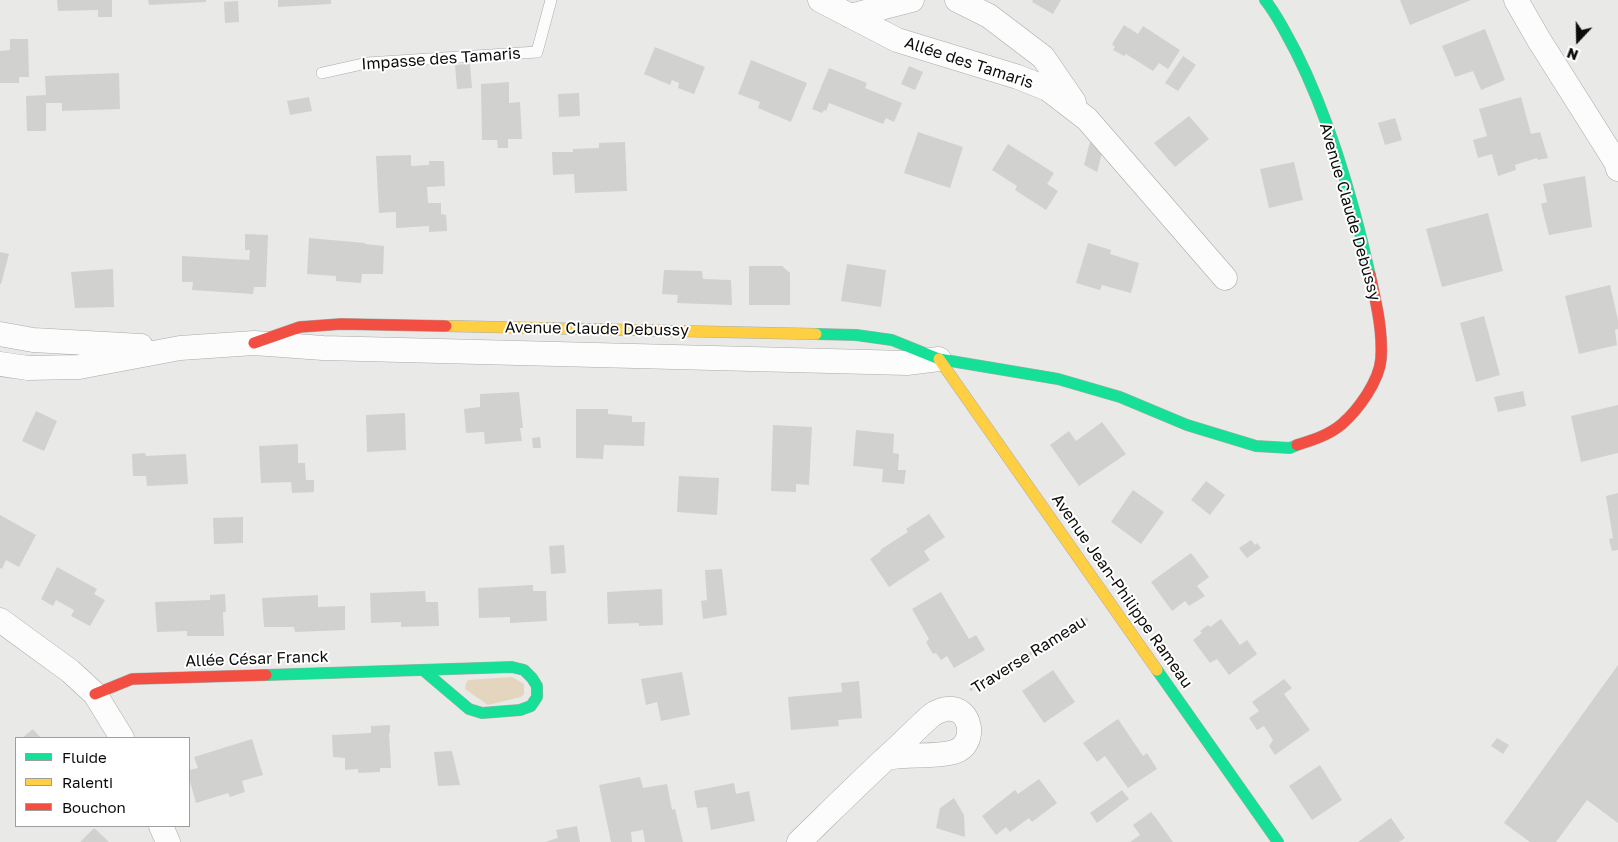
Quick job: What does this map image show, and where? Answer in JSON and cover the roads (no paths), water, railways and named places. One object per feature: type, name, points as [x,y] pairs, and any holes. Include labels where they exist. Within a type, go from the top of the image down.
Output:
[{"type":"street","name":"Allée des Tamaris","points":[[820,0],[897,40],[1018,77],[1048,90],[1087,119],[1225,278]]},
{"type":"street","points":[[850,16],[912,0]]},
{"type":"street","points":[[957,0],[989,16],[1043,57],[1087,119]]},
{"type":"street","name":"Avenue Claude Debussy","points":[[0,364],[28,368],[79,367],[180,348],[254,343],[323,348],[907,363],[939,359],[1058,379],[1120,396],[1187,425],[1256,446],[1290,448],[1319,438],[1342,424],[1364,400],[1373,384],[1381,360],[1378,314],[1360,236],[1326,121],[1276,13],[1265,0]]},
{"type":"street","points":[[1516,0],[1616,162],[1618,169]]},
{"type":"street","name":"Avenue Claude Debussy","points":[[0,334],[33,340],[180,348]]},
{"type":"street","name":"Avenue Jean-Philippe Rameau","points":[[939,359],[1278,842]]},
{"type":"street","points":[[0,620],[70,671],[95,694],[121,737]]},
{"type":"street","name":"Allée César Franck","points":[[95,694],[132,679],[512,667],[524,670],[532,678],[537,686],[537,697],[531,706],[520,710],[482,713],[469,710],[423,670]]},
{"type":"street","points":[[799,842],[886,758],[934,714],[949,708],[961,712],[968,721],[970,732],[966,743],[956,752],[899,755],[886,758]]},
{"type":"street","points":[[161,827],[168,842]]},
{"type":"lane","name":"Impasse des Tamaris","points":[[322,73],[367,63],[537,52],[551,0]]}]
